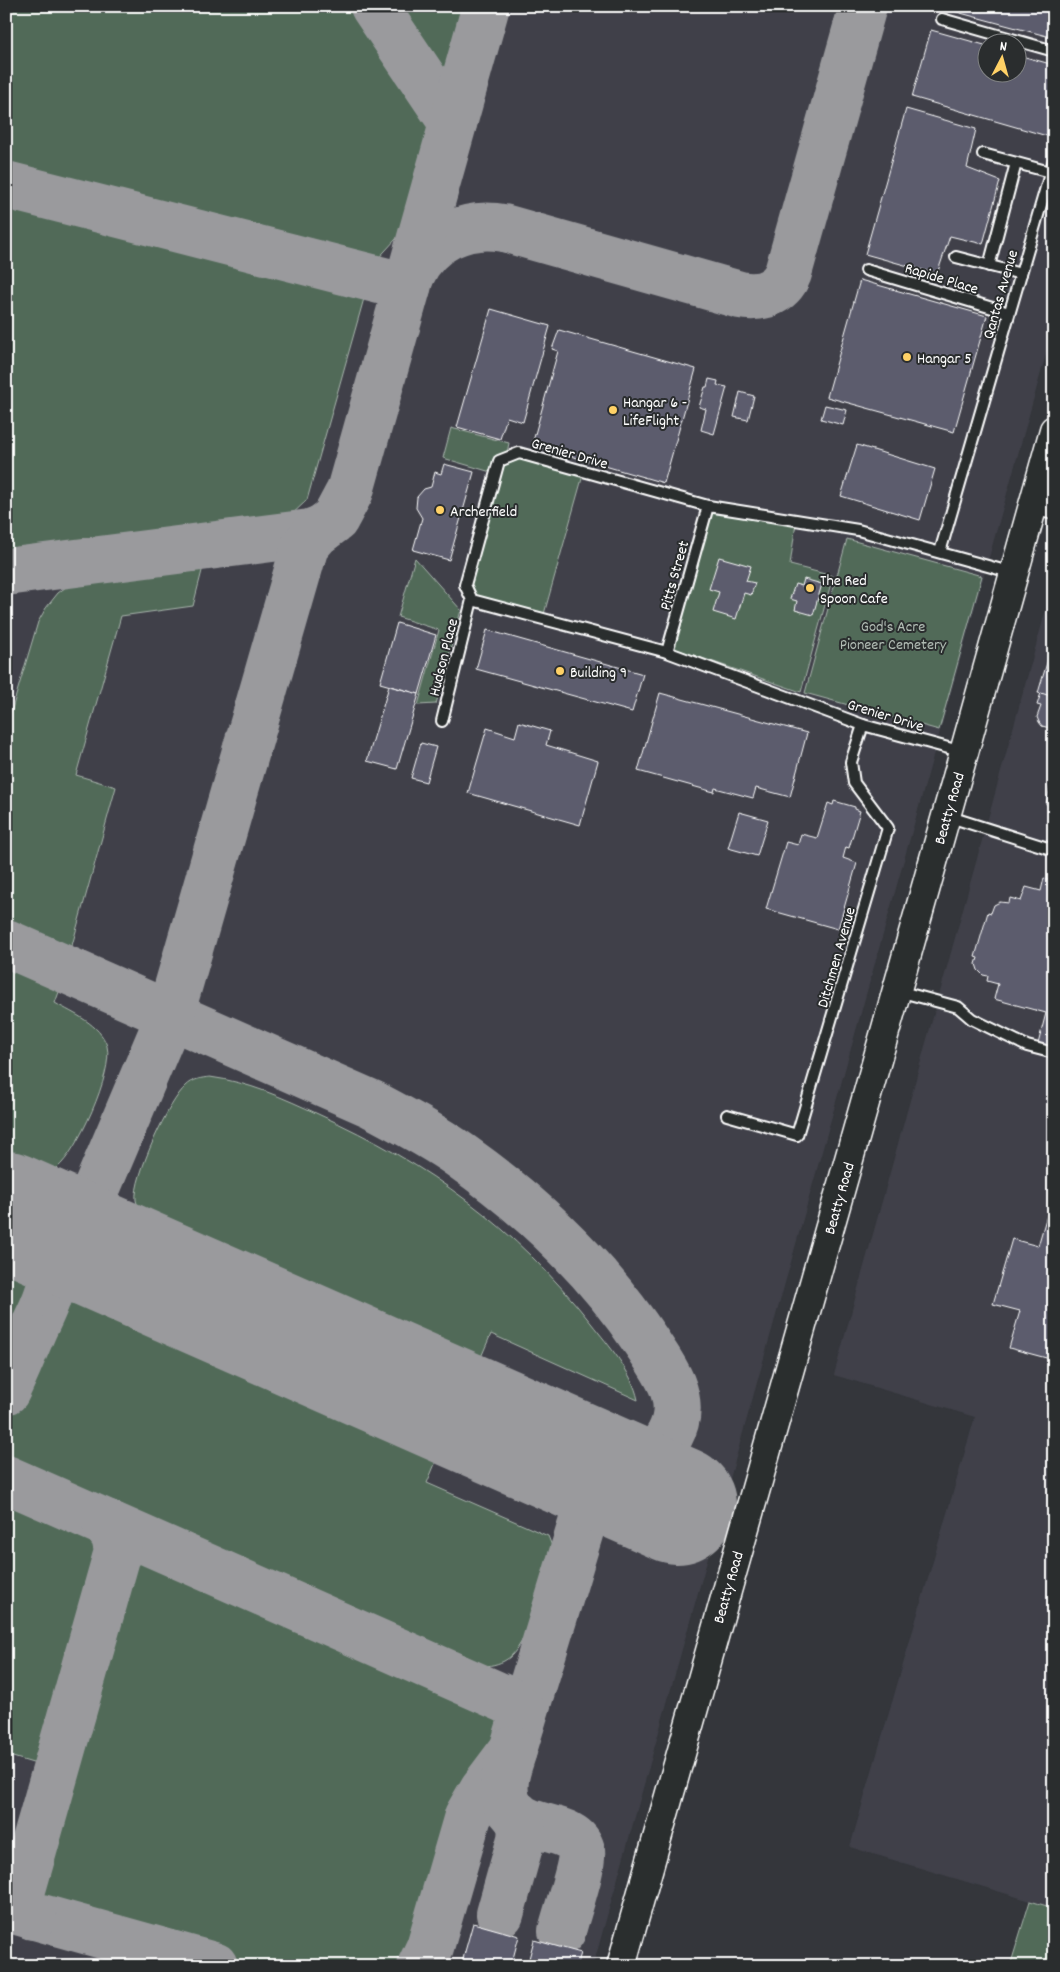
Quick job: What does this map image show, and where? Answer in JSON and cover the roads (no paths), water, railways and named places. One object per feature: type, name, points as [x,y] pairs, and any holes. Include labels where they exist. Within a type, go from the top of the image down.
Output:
[{"type":"main road","name":"Beatty Road","points":[[621,1966],[1014,574],[1044,504],[1054,430]]},
{"type":"lane","points":[[942,19],[1054,51]]},
{"type":"lane","points":[[982,154],[1050,172]]},
{"type":"lane","name":"Qantas Avenue","points":[[940,552],[1054,160]]},
{"type":"lane","points":[[989,266],[1016,163]]},
{"type":"lane","points":[[956,257],[1021,274]]},
{"type":"lane","name":"Rapide Place","points":[[866,270],[1010,313]]},
{"type":"lane","name":"Grenier Drive","points":[[964,752],[863,725],[667,652],[472,600],[465,585],[499,461],[519,453],[708,506],[858,530],[1014,574]]},
{"type":"lane","name":"Pitts Street","points":[[667,652],[708,506]]},
{"type":"lane","name":"Hudson Place","points":[[442,721],[472,600]]},
{"type":"lane","name":"Ditchmen Avenue","points":[[727,1116],[797,1135],[888,828],[854,784],[851,762],[863,725]]},
{"type":"lane","points":[[946,815],[1054,850]]},
{"type":"lane","points":[[896,990],[958,1008],[972,1019],[1027,1046],[1054,1053]]},
{"type":"place","name":"Hangar 5","points":[[907,357]]},
{"type":"place","name":"Hangar 6 - LifeFlight","points":[[613,410]]},
{"type":"place","name":"Archerfield","points":[[440,510]]},
{"type":"place","name":"The Red Spoon Cafe","points":[[810,588]]},
{"type":"place","name":"Building 9","points":[[560,671]]},
{"type":"park label","name":"God's Acre Pioneer Cemetery","points":[[893,634]]}]
